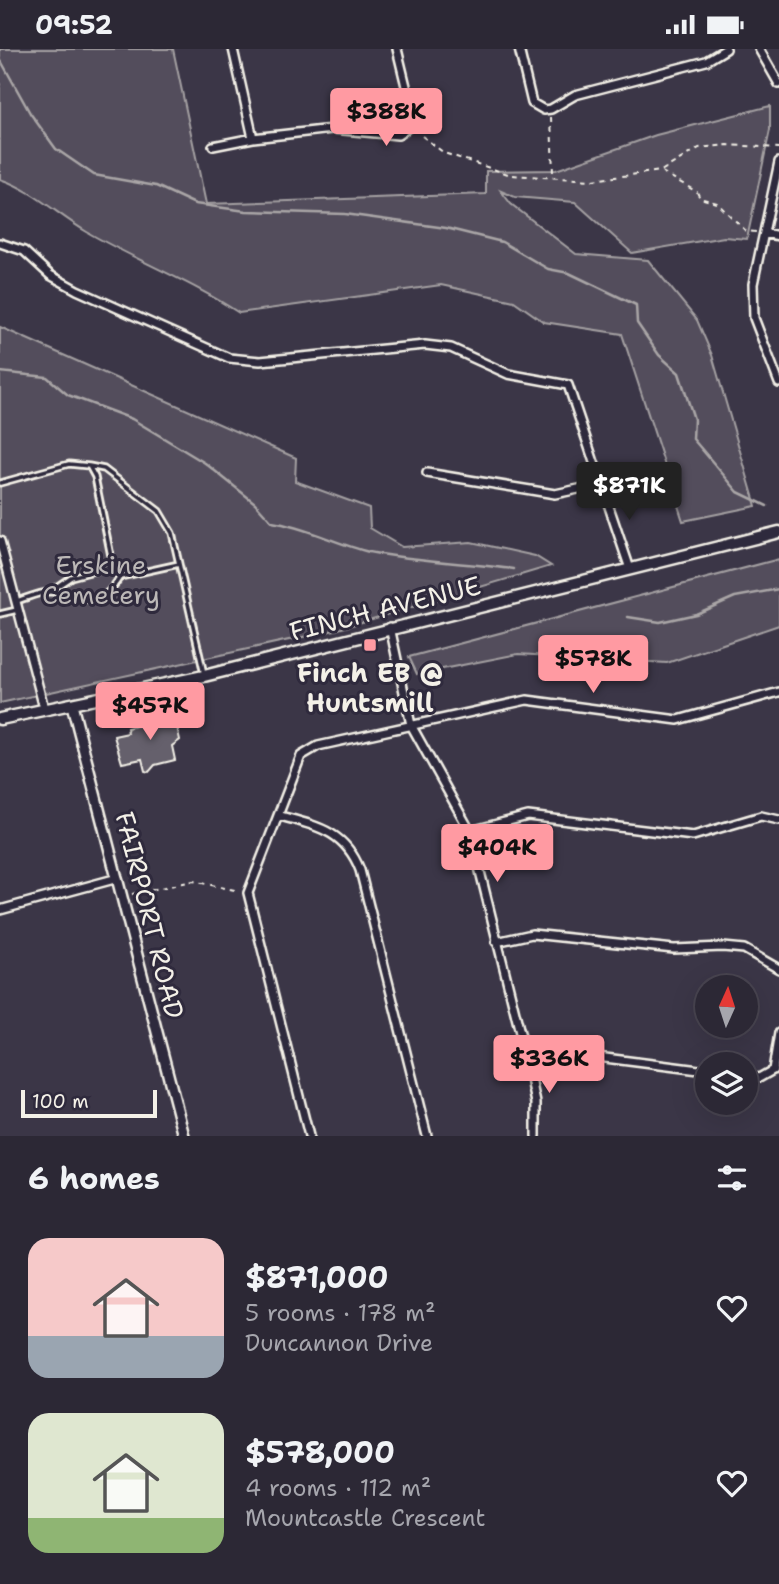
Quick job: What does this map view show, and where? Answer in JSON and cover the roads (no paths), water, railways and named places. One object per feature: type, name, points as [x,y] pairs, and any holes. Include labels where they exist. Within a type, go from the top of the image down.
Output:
[{"type":"main road","name":"FINCH AVENUE","points":[[0,719],[204,676],[390,627],[779,532]]},
{"type":"street","points":[[233,49],[253,138]]},
{"type":"street","points":[[213,146],[253,138],[332,129],[398,135],[411,126],[412,111],[397,49]]},
{"type":"street","points":[[519,49],[533,103],[544,110],[551,109],[575,95],[706,61],[726,49]]},
{"type":"street","points":[[758,49],[779,84]]},
{"type":"street","points":[[779,162],[753,284],[754,318],[779,383]]},
{"type":"street","points":[[764,233],[779,236]]},
{"type":"street","points":[[0,243],[24,251],[50,275],[77,290],[229,358],[260,361],[425,345],[452,348],[508,375],[568,385],[630,569]]},
{"type":"street","points":[[427,473],[555,494],[602,484]]},
{"type":"street","points":[[0,541],[44,708]]},
{"type":"street","points":[[390,627],[411,725],[470,831],[536,1103],[536,1136]]},
{"type":"street","points":[[309,1136],[248,893],[301,756],[318,746],[527,700],[678,720],[779,692]]},
{"type":"street","name":"FAIRPORT ROAD","points":[[72,705],[124,895],[184,1136]]},
{"type":"street","points":[[280,815],[333,833],[352,849],[360,870],[427,1136]]},
{"type":"street","points":[[470,831],[528,816],[693,836],[761,816],[779,820]]},
{"type":"street","points":[[0,909],[118,879]]},
{"type":"street","points":[[496,942],[532,934],[674,949],[744,949],[779,969]]},
{"type":"street","points":[[758,1078],[773,1070],[779,1033]]},
{"type":"street","points":[[526,1058],[558,1052],[695,1069]]},
{"type":"lane","points":[[0,483],[69,464],[89,466],[104,469],[159,511],[172,533],[204,676]]},
{"type":"lane","points":[[89,466],[95,477],[113,566],[120,577]]},
{"type":"lane","points":[[49,592],[95,600],[110,593],[120,577],[179,563]]},
{"type":"lane","points":[[0,614],[49,592],[71,577],[113,566]]},
{"type":"waterway","points":[[0,59],[30,113],[56,149],[94,175],[156,186],[195,204],[246,211],[345,214],[446,228],[502,242],[548,269],[569,273],[636,305],[637,323],[659,355],[679,373],[694,419],[693,439],[738,492],[767,506]]},
{"type":"waterway","points":[[0,372],[47,377],[68,395],[132,419],[205,463],[255,503],[272,522],[369,552],[514,569]]},
{"type":"waterway","points":[[628,617],[660,622],[696,614],[735,597],[779,589]]},
{"type":"place","name":"Finch EB @ Huntsmill","points":[[370,645]]},
{"type":"park label","name":"Erskine Cemetery","points":[[101,578]]}]
